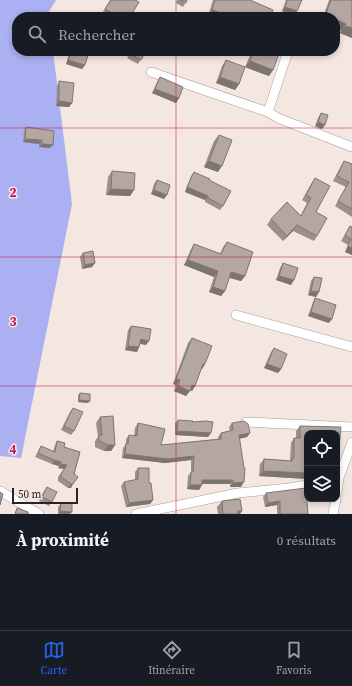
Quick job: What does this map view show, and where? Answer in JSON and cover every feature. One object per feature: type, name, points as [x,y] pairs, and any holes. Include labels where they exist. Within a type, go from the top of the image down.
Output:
[{"type":"street","points":[[268,112],[286,56]]},
{"type":"street","points":[[152,72],[268,112],[278,118],[352,147]]},
{"type":"street","points":[[236,315],[352,347]]},
{"type":"street","points":[[246,422],[352,427]]},
{"type":"street","points":[[340,474],[352,442]]},
{"type":"street","points":[[136,514],[238,493],[304,486]]},
{"type":"street","points":[[0,492],[39,514]]},
{"type":"street","points":[[333,514],[335,502]]},
{"type":"shaded area","points":[[0,0],[56,0],[49,12],[12,12],[12,56],[54,56],[72,204],[21,458],[0,456]]},
{"type":"building","points":[[111,0],[135,0],[139,2],[133,12],[110,12],[105,9]]},
{"type":"building","points":[[180,0],[187,0],[186,3]]},
{"type":"building","points":[[215,0],[250,0],[273,10],[272,12],[218,12],[212,10]]},
{"type":"building","points":[[287,0],[302,0],[297,11],[285,7]]},
{"type":"building","points":[[331,0],[352,0],[352,28],[345,26],[346,24],[340,21],[340,12],[326,12]]},
{"type":"building","points":[[70,56],[88,56],[85,65],[68,60]]},
{"type":"building","points":[[134,56],[143,56],[141,60]]},
{"type":"building","points":[[252,56],[278,56],[273,70],[250,61]]},
{"type":"building","points":[[226,60],[245,67],[239,84],[220,77]]},
{"type":"building","points":[[160,77],[183,87],[179,98],[155,89]]},
{"type":"building","points":[[59,81],[74,83],[72,103],[59,101]]},
{"type":"building","points":[[321,113],[328,115],[325,125],[318,122]]},
{"type":"building","points":[[26,127],[54,131],[53,145],[42,144],[42,140],[25,139]]},
{"type":"building","points":[[219,135],[232,140],[222,166],[209,161]]},
{"type":"building","points":[[344,161],[352,164],[352,209],[338,201],[349,182],[337,176]]},
{"type":"building","points":[[112,171],[135,173],[134,190],[111,189]]},
{"type":"building","points":[[194,172],[231,191],[223,206],[208,198],[208,196],[187,187]]},
{"type":"building","points":[[315,178],[330,186],[316,212],[327,218],[317,236],[297,225],[287,236],[271,219],[287,202],[301,216],[311,198],[306,195]]},
{"type":"building","points":[[157,180],[170,185],[167,195],[154,190]]},
{"type":"building","points":[[350,226],[352,227],[352,248],[348,246],[351,239],[345,235]]},
{"type":"building","points":[[227,242],[253,252],[245,276],[231,272],[225,291],[213,287],[218,271],[188,260],[194,244],[221,254]]},
{"type":"building","points":[[93,251],[95,263],[85,265],[83,253]]},
{"type":"building","points":[[283,263],[298,268],[294,280],[279,276]]},
{"type":"building","points":[[314,277],[322,278],[319,292],[311,291]]},
{"type":"building","points":[[315,298],[336,305],[332,319],[311,312]]},
{"type":"building","points":[[131,326],[151,329],[149,341],[141,339],[139,347],[128,346]]},
{"type":"building","points":[[192,338],[212,346],[205,364],[203,364],[195,386],[192,385],[190,391],[178,386],[180,380],[176,379]]},
{"type":"building","points":[[274,348],[287,354],[281,369],[267,364]]},
{"type":"building","points":[[80,393],[90,394],[90,401],[79,400]]},
{"type":"building","points":[[73,408],[83,412],[74,431],[64,426]]},
{"type":"building","points":[[113,416],[115,445],[108,445],[99,441],[99,435],[102,435],[100,417]]},
{"type":"building","points":[[178,420],[213,422],[211,433],[177,431]]},
{"type":"building","points":[[244,421],[248,424],[250,433],[239,435],[245,468],[244,482],[233,483],[233,480],[202,480],[202,485],[190,485],[194,456],[168,459],[125,454],[126,443],[128,444],[129,435],[137,436],[138,423],[165,429],[161,445],[221,439],[221,433],[233,430],[232,423]]},
{"type":"building","points":[[300,426],[341,427],[340,437],[340,430],[304,430],[304,473],[263,471],[264,459],[292,461],[294,458],[294,438],[300,438]]},
{"type":"building","points":[[57,441],[65,443],[64,447],[80,452],[74,474],[78,477],[73,484],[61,477],[61,474],[67,465],[61,464],[61,462],[38,453],[41,446],[55,452]]},
{"type":"building","points":[[138,468],[149,468],[149,483],[151,483],[153,500],[129,503],[124,482],[138,479]]},
{"type":"building","points":[[47,487],[57,492],[52,502],[42,497]]},
{"type":"building","points":[[304,488],[304,502],[307,502],[308,514],[280,514],[280,501],[268,503],[266,493]]},
{"type":"building","points":[[0,492],[3,494],[0,505]]},
{"type":"building","points":[[240,499],[242,511],[238,511],[238,514],[223,514],[222,501]]},
{"type":"building","points":[[61,503],[72,503],[72,512],[60,511]]},
{"type":"building","points":[[17,508],[28,512],[28,514],[15,514]]}]
